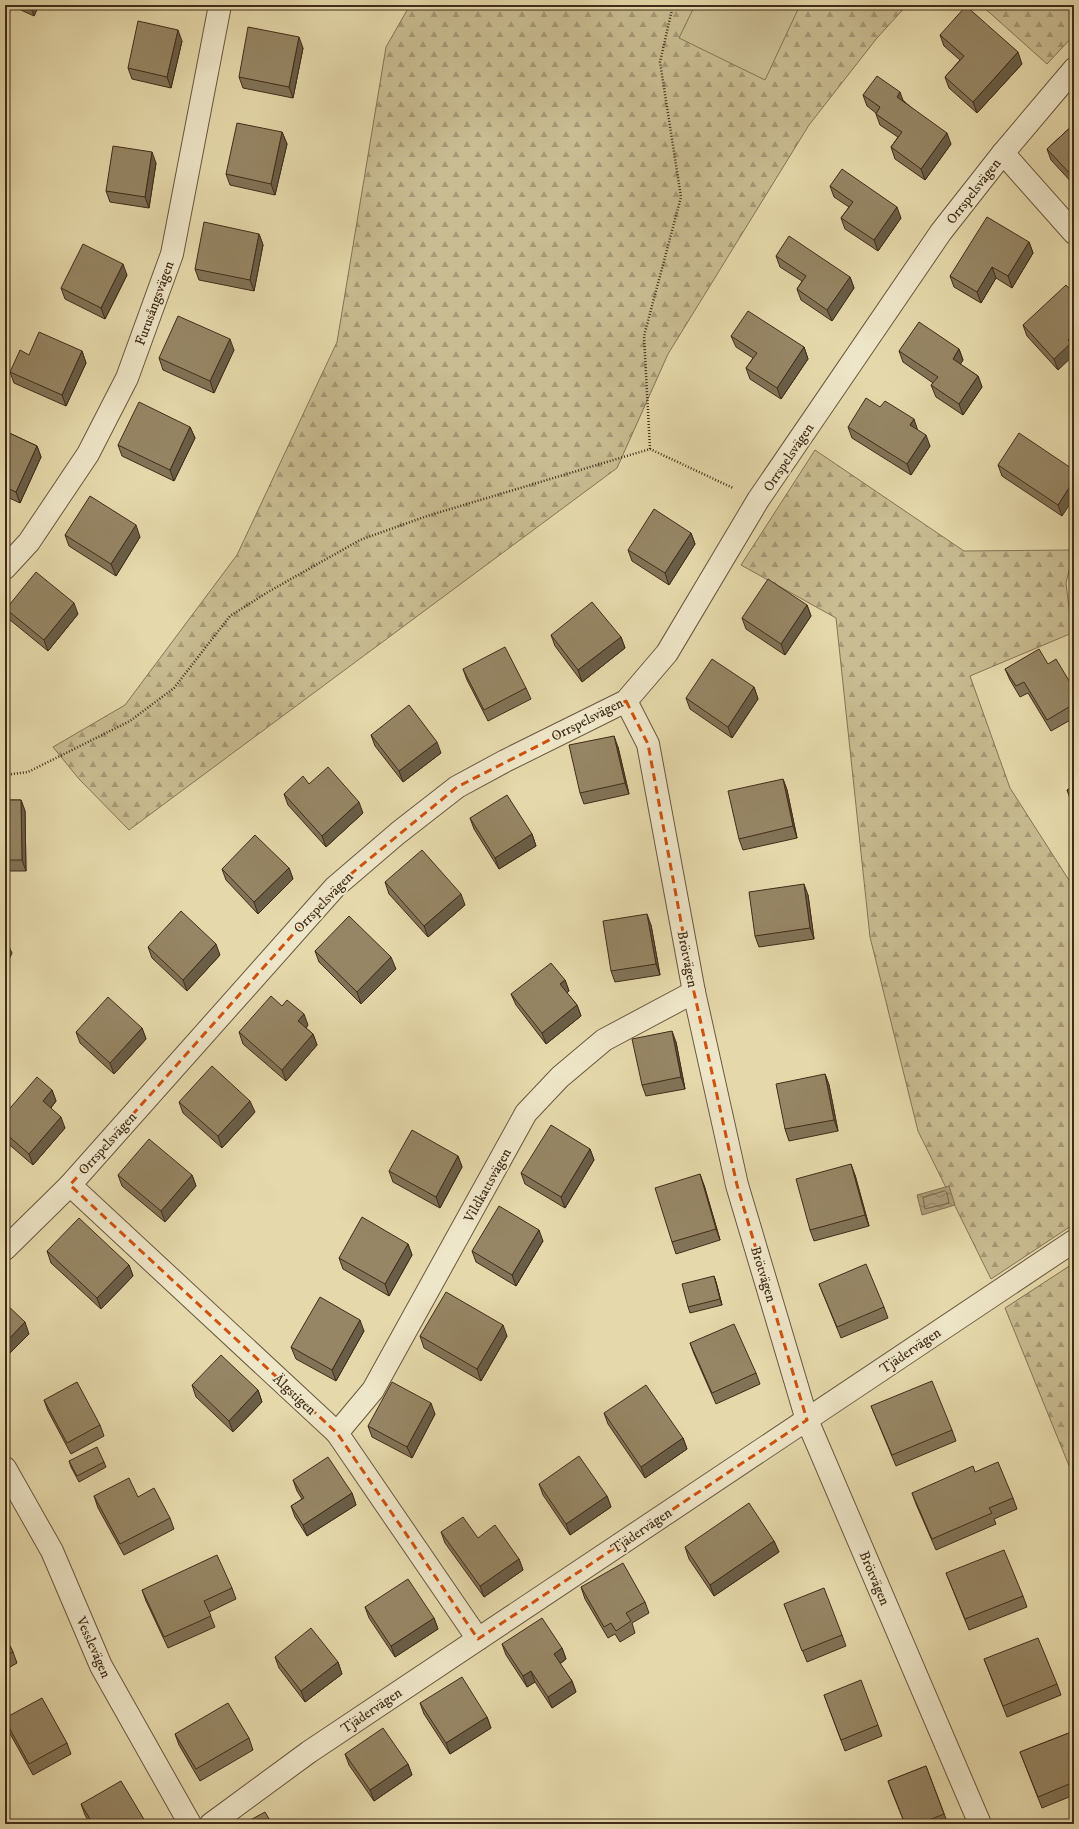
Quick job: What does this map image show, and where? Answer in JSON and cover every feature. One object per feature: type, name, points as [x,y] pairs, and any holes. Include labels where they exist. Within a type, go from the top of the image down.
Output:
[{"type":"street","name":"Furusångsvägen","points":[[5,568],[29,542],[88,454],[127,378],[172,254],[220,5]]},
{"type":"street","name":"Orrspelsvägen","points":[[5,1249],[70,1185],[335,887],[398,833],[457,788],[505,761],[626,701],[667,653],[758,500],[941,232],[1003,153],[1074,69]]},
{"type":"street","points":[[1003,153],[1074,233]]},
{"type":"street","name":"Brötvägen","points":[[626,701],[648,744],[694,992],[737,1185],[807,1420],[980,1824]]},
{"type":"street","name":"Vildkattsvägen","points":[[337,1433],[373,1390],[526,1113],[560,1077],[604,1040],[694,992]]},
{"type":"street","name":"Älgstigen","points":[[70,1185],[337,1433],[478,1639]]},
{"type":"street","name":"Tjädervägen","points":[[211,1824],[309,1752],[1074,1241]]},
{"type":"street","name":"Vesslevägen","points":[[5,1468],[52,1551],[101,1666],[190,1824]]},
{"type":"path","points":[[650,449],[644,336],[681,197],[660,62],[673,5]]},
{"type":"path","points":[[5,774],[28,772],[130,722],[174,688],[230,616],[268,592],[360,540],[427,516],[650,449],[758,500]]},
{"type":"highlighted area","points":[[626,701],[648,744],[694,992],[737,1185],[807,1420],[478,1639],[337,1433],[70,1185],[335,887],[457,787]]},
{"type":"green space","points":[[410,5],[907,5],[877,38],[809,125],[668,354],[617,468],[129,830],[79,779],[53,747],[125,705],[237,555],[337,342],[386,47]]},
{"type":"green space","points":[[695,5],[800,5],[765,80],[679,38]]},
{"type":"green space","points":[[981,5],[1074,5],[1074,35],[1047,64]]},
{"type":"green space","points":[[815,450],[964,551],[1074,550],[1066,583],[1072,633],[970,676],[1010,788],[1074,888],[1074,1224],[991,1279],[918,1131],[870,937],[836,618],[741,565]]},
{"type":"green space","points":[[1074,1263],[1074,1478],[1005,1308]]},
{"type":"water","points":[[949,1186],[955,1205],[922,1215],[917,1195]]},
{"type":"building","points":[[966,6],[1018,52],[973,102],[945,77],[964,56],[940,35]]},
{"type":"building","points":[[138,21],[178,30],[167,77],[128,68]]},
{"type":"building","points":[[248,27],[299,37],[289,87],[239,77]]},
{"type":"building","points":[[877,76],[900,92],[897,97],[947,133],[921,169],[891,147],[902,132],[876,114],[880,107],[863,95]]},
{"type":"building","points":[[237,123],[282,132],[271,184],[226,174]]},
{"type":"building","points":[[1074,124],[1074,178],[1047,149]]},
{"type":"building","points":[[113,146],[152,152],[145,197],[106,191]]},
{"type":"building","points":[[842,169],[897,207],[874,240],[841,218],[853,202],[830,186]]},
{"type":"building","points":[[987,217],[1029,242],[1008,276],[992,267],[977,292],[950,276]]},
{"type":"building","points":[[204,222],[259,234],[250,280],[195,269]]},
{"type":"building","points":[[789,236],[850,277],[827,310],[797,289],[806,276],[776,256]]},
{"type":"building","points":[[83,244],[123,264],[101,308],[61,288]]},
{"type":"building","points":[[1066,285],[1074,294],[1074,335],[1068,340],[1071,343],[1054,359],[1023,325]]},
{"type":"building","points":[[748,311],[804,347],[777,388],[746,368],[757,353],[731,336]]},
{"type":"building","points":[[178,316],[230,339],[210,381],[159,358]]},
{"type":"building","points":[[919,322],[959,349],[953,359],[978,376],[959,404],[931,385],[938,377],[899,351]]},
{"type":"building","points":[[39,332],[82,351],[62,395],[10,372],[20,350],[29,355]]},
{"type":"building","points":[[866,398],[880,407],[885,401],[914,419],[910,425],[926,435],[907,464],[848,427]]},
{"type":"building","points":[[139,402],[190,427],[170,470],[118,445]]},
{"type":"building","points":[[5,431],[37,446],[16,492],[5,487]]},
{"type":"building","points":[[1019,433],[1074,470],[1074,480],[1058,505],[998,465]]},
{"type":"building","points":[[90,496],[136,525],[111,564],[65,535]]},
{"type":"building","points":[[654,509],[691,533],[665,573],[628,550]]},
{"type":"building","points":[[36,572],[74,603],[44,640],[6,609]]},
{"type":"building","points":[[768,579],[807,605],[781,644],[742,618]]},
{"type":"building","points":[[592,602],[621,637],[578,670],[551,635]]},
{"type":"building","points":[[505,647],[526,688],[484,710],[463,669]]},
{"type":"building","points":[[1039,649],[1048,664],[1056,659],[1074,689],[1074,704],[1047,720],[1024,682],[1016,686],[1005,669]]},
{"type":"building","points":[[712,659],[754,687],[728,727],[686,698]]},
{"type":"building","points":[[409,705],[437,742],[399,771],[371,735]]},
{"type":"building","points":[[614,736],[625,783],[580,793],[569,745]]},
{"type":"building","points":[[1074,756],[1074,765],[1070,758]]},
{"type":"building","points":[[328,767],[359,802],[322,836],[284,794],[303,776],[309,784]]},
{"type":"building","points":[[783,779],[793,826],[739,839],[728,791]]},
{"type":"building","points":[[1074,786],[1074,801],[1067,790]]},
{"type":"building","points":[[507,795],[532,834],[495,858],[470,818]]},
{"type":"building","points":[[5,800],[21,800],[22,860],[5,860]]},
{"type":"building","points":[[255,835],[289,868],[254,902],[222,869]]},
{"type":"building","points":[[422,850],[461,894],[424,926],[385,882]]},
{"type":"building","points":[[804,884],[810,928],[755,936],[749,892]]},
{"type":"building","points":[[181,911],[216,944],[183,980],[148,947]]},
{"type":"building","points":[[647,914],[656,964],[611,971],[603,921]]},
{"type":"building","points":[[349,916],[391,957],[357,992],[315,951]]},
{"type":"building","points":[[551,963],[565,980],[560,984],[577,1005],[542,1033],[511,994]]},
{"type":"building","points":[[271,996],[282,1006],[287,1000],[304,1014],[298,1021],[313,1034],[282,1070],[239,1032]]},
{"type":"building","points":[[108,997],[142,1028],[110,1063],[76,1032]]},
{"type":"building","points":[[672,1031],[681,1077],[642,1085],[632,1039]]},
{"type":"building","points":[[212,1066],[250,1101],[218,1136],[179,1102]]},
{"type":"building","points":[[825,1074],[834,1120],[785,1129],[776,1084]]},
{"type":"building","points":[[37,1077],[52,1090],[43,1101],[61,1117],[29,1154],[5,1133],[5,1114]]},
{"type":"building","points":[[551,1125],[590,1149],[561,1197],[521,1173]]},
{"type":"building","points":[[412,1130],[458,1156],[436,1197],[389,1171]]},
{"type":"building","points":[[149,1139],[192,1175],[161,1211],[118,1175]]},
{"type":"building","points":[[851,1164],[865,1215],[810,1230],[796,1179]]},
{"type":"building","points":[[700,1174],[716,1229],[672,1242],[655,1188]]},
{"type":"building","points":[[499,1206],[539,1230],[512,1275],[472,1251]]},
{"type":"building","points":[[362,1217],[408,1244],[385,1284],[339,1258]]},
{"type":"building","points":[[79,1218],[129,1265],[97,1298],[47,1251]]},
{"type":"building","points":[[866,1264],[884,1307],[837,1327],[819,1284]]},
{"type":"building","points":[[714,1276],[720,1299],[688,1307],[682,1284]]},
{"type":"building","points":[[446,1292],[503,1325],[477,1369],[420,1336]]},
{"type":"building","points":[[320,1297],[360,1320],[332,1370],[291,1347]]},
{"type":"building","points":[[5,1303],[25,1322],[5,1343]]},
{"type":"building","points":[[734,1324],[756,1373],[712,1393],[690,1343]]},
{"type":"building","points":[[221,1355],[258,1390],[229,1421],[192,1385]]},
{"type":"building","points":[[932,1381],[952,1430],[892,1455],[871,1406]]},
{"type":"building","points":[[77,1382],[100,1425],[67,1443],[44,1400]]},
{"type":"building","points":[[392,1382],[431,1403],[407,1447],[368,1426]]},
{"type":"building","points":[[646,1385],[683,1438],[641,1467],[604,1413]]},
{"type":"building","points":[[97,1447],[104,1462],[77,1476],[69,1461]]},
{"type":"building","points":[[579,1456],[607,1496],[566,1524],[539,1484]]},
{"type":"building","points":[[328,1457],[352,1493],[303,1525],[291,1506],[304,1498],[293,1480]]},
{"type":"building","points":[[998,1462],[1013,1498],[989,1508],[992,1513],[932,1539],[912,1493],[973,1466],[975,1472]]},
{"type":"building","points":[[129,1478],[138,1497],[154,1488],[170,1518],[120,1544],[94,1496]]},
{"type":"building","points":[[749,1503],[774,1541],[710,1585],[685,1547]]},
{"type":"building","points":[[463,1517],[478,1538],[495,1525],[519,1559],[480,1586],[441,1532]]},
{"type":"building","points":[[1004,1550],[1023,1596],[965,1619],[946,1573]]},
{"type":"building","points":[[217,1555],[232,1588],[204,1601],[211,1616],[164,1637],[142,1590]]},
{"type":"building","points":[[623,1563],[645,1602],[626,1613],[631,1621],[616,1631],[611,1623],[604,1627],[581,1587]]},
{"type":"building","points":[[408,1579],[434,1618],[391,1646],[365,1607]]},
{"type":"building","points":[[824,1588],[842,1635],[802,1651],[784,1604]]},
{"type":"building","points":[[542,1618],[562,1648],[554,1654],[572,1681],[548,1697],[531,1671],[523,1676],[502,1644]]},
{"type":"building","points":[[311,1628],[338,1662],[301,1691],[275,1657]]},
{"type":"building","points":[[5,1636],[13,1652],[5,1656]]},
{"type":"building","points":[[1038,1638],[1057,1684],[1003,1706],[984,1659]]},
{"type":"building","points":[[462,1677],[487,1717],[446,1743],[420,1703]]},
{"type":"building","points":[[861,1680],[878,1725],[841,1740],[824,1695]]},
{"type":"building","points":[[42,1698],[67,1743],[29,1764],[5,1718]]},
{"type":"building","points":[[228,1703],[249,1738],[196,1769],[175,1734]]},
{"type":"building","points":[[383,1728],[408,1764],[370,1790],[345,1754]]},
{"type":"building","points":[[1074,1731],[1074,1782],[1038,1797],[1020,1752]]},
{"type":"building","points":[[926,1766],[944,1814],[919,1824],[905,1824],[888,1781]]},
{"type":"building","points":[[121,1781],[145,1821],[140,1824],[93,1824],[81,1804]]},
{"type":"building","points":[[265,1812],[272,1824],[243,1824]]}]
